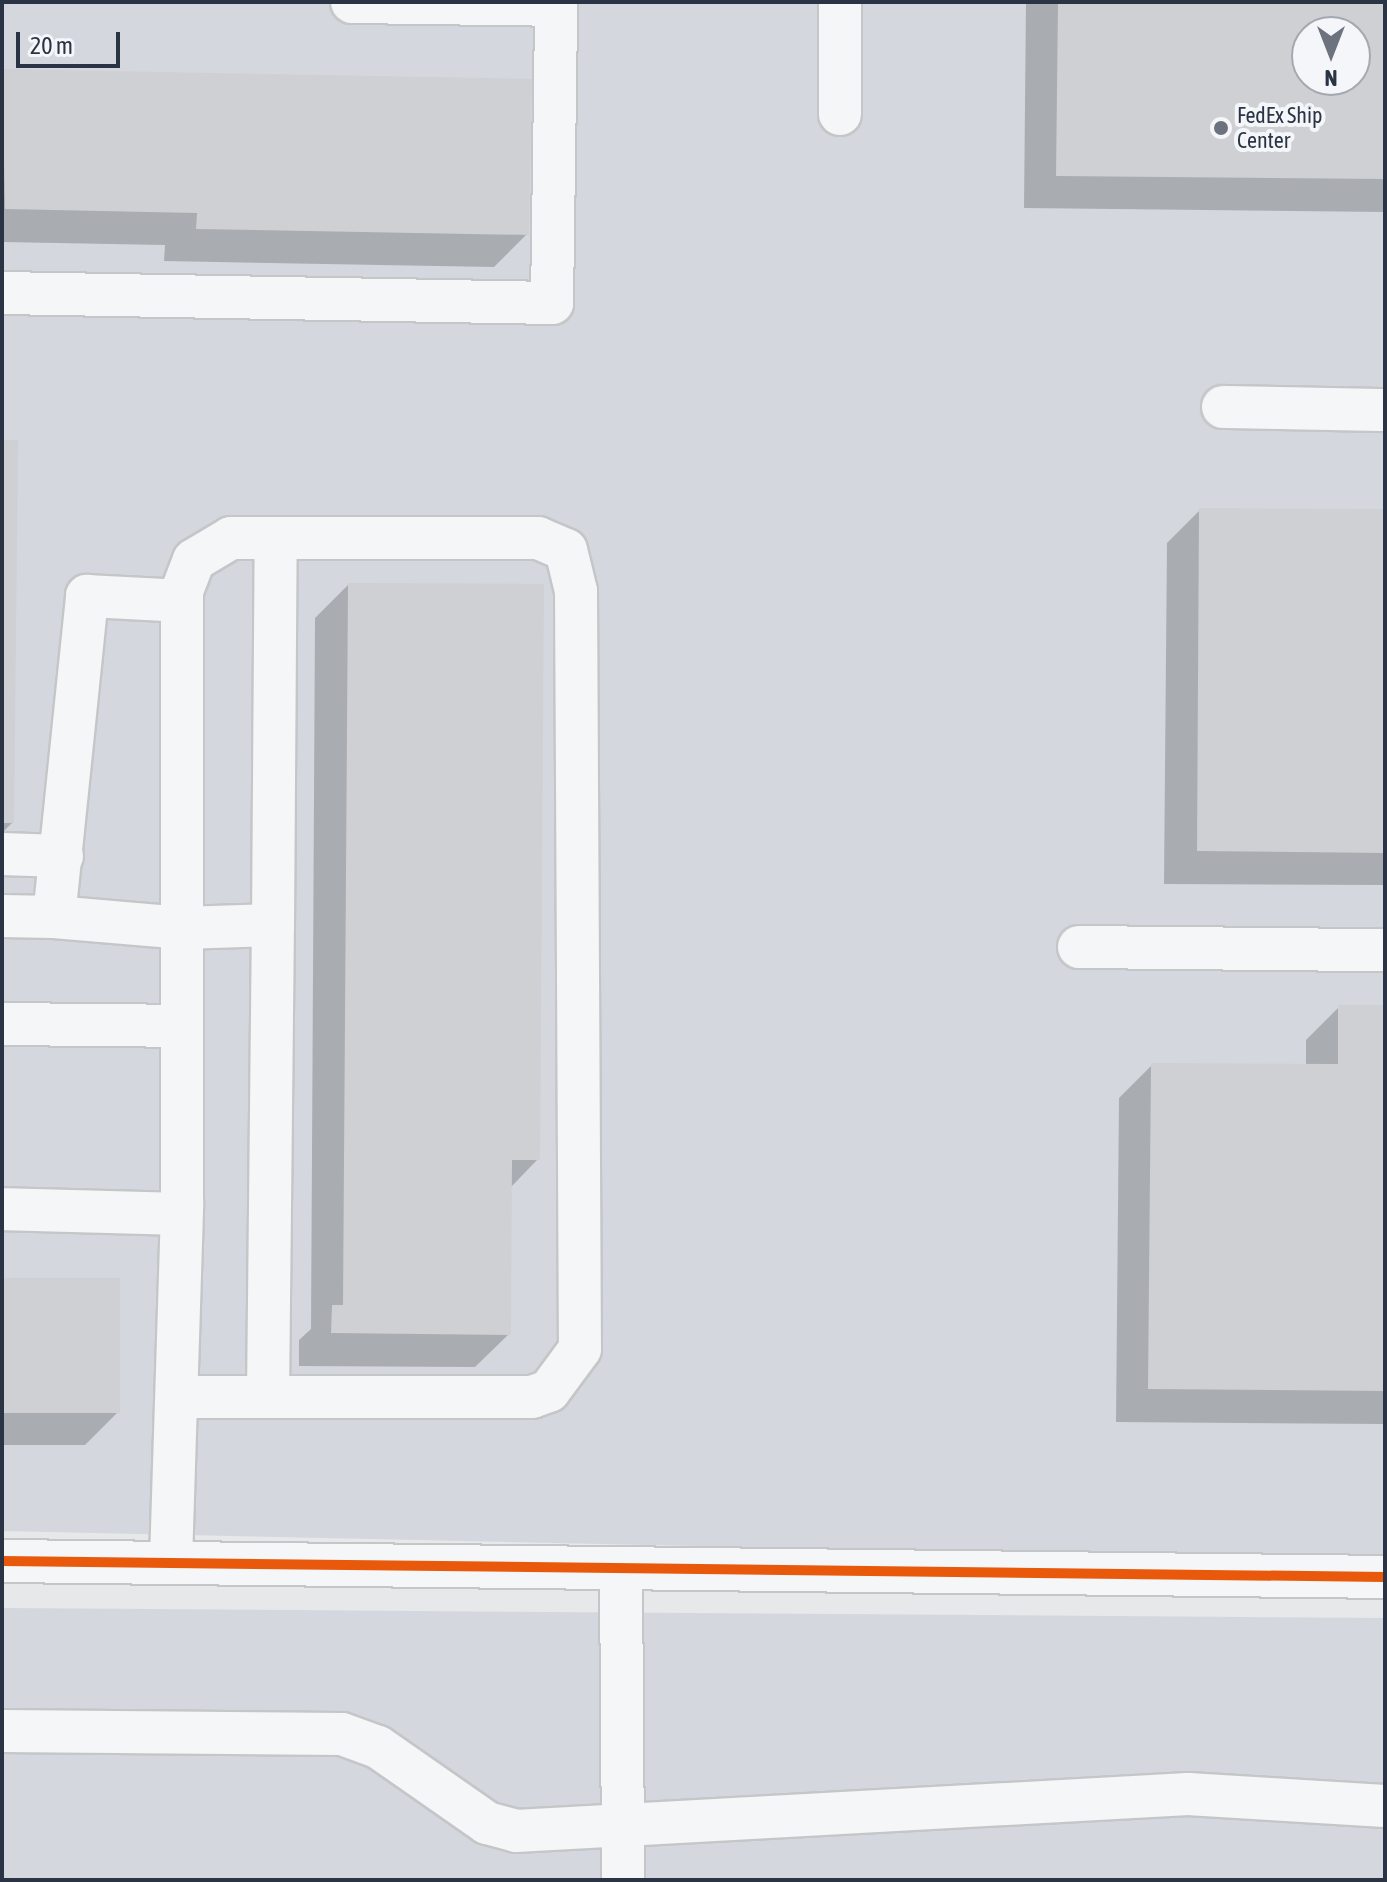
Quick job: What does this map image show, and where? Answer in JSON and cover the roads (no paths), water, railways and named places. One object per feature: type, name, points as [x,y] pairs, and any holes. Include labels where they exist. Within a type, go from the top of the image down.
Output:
[{"type":"street","points":[[2,293],[552,303],[556,3],[352,2]]},
{"type":"street","points":[[840,2],[840,114]]},
{"type":"street","points":[[1223,407],[1385,410]]},
{"type":"street","points":[[171,1561],[177,1397],[182,1026],[182,601],[194,560],[231,538],[538,538],[566,550],[576,591],[580,1349],[549,1391],[532,1397],[177,1397]]},
{"type":"street","points":[[268,1397],[276,538]]},
{"type":"street","points":[[54,917],[87,596],[182,601]]},
{"type":"street","points":[[2,854],[62,856]]},
{"type":"street","points":[[2,916],[54,917],[182,928],[273,925]]},
{"type":"street","points":[[1079,947],[1385,950]]},
{"type":"street","points":[[2,1024],[182,1026]]},
{"type":"street","points":[[2,1209],[179,1214]]},
{"type":"street","points":[[2,1561],[1385,1577]]},
{"type":"street","points":[[621,1570],[623,1880]]},
{"type":"street","points":[[2,1731],[342,1734],[378,1747],[487,1823],[516,1831],[623,1830],[1188,1794],[1385,1806]]},
{"type":"place","name":"FedEx Ship Center","points":[[1221,128]]}]
